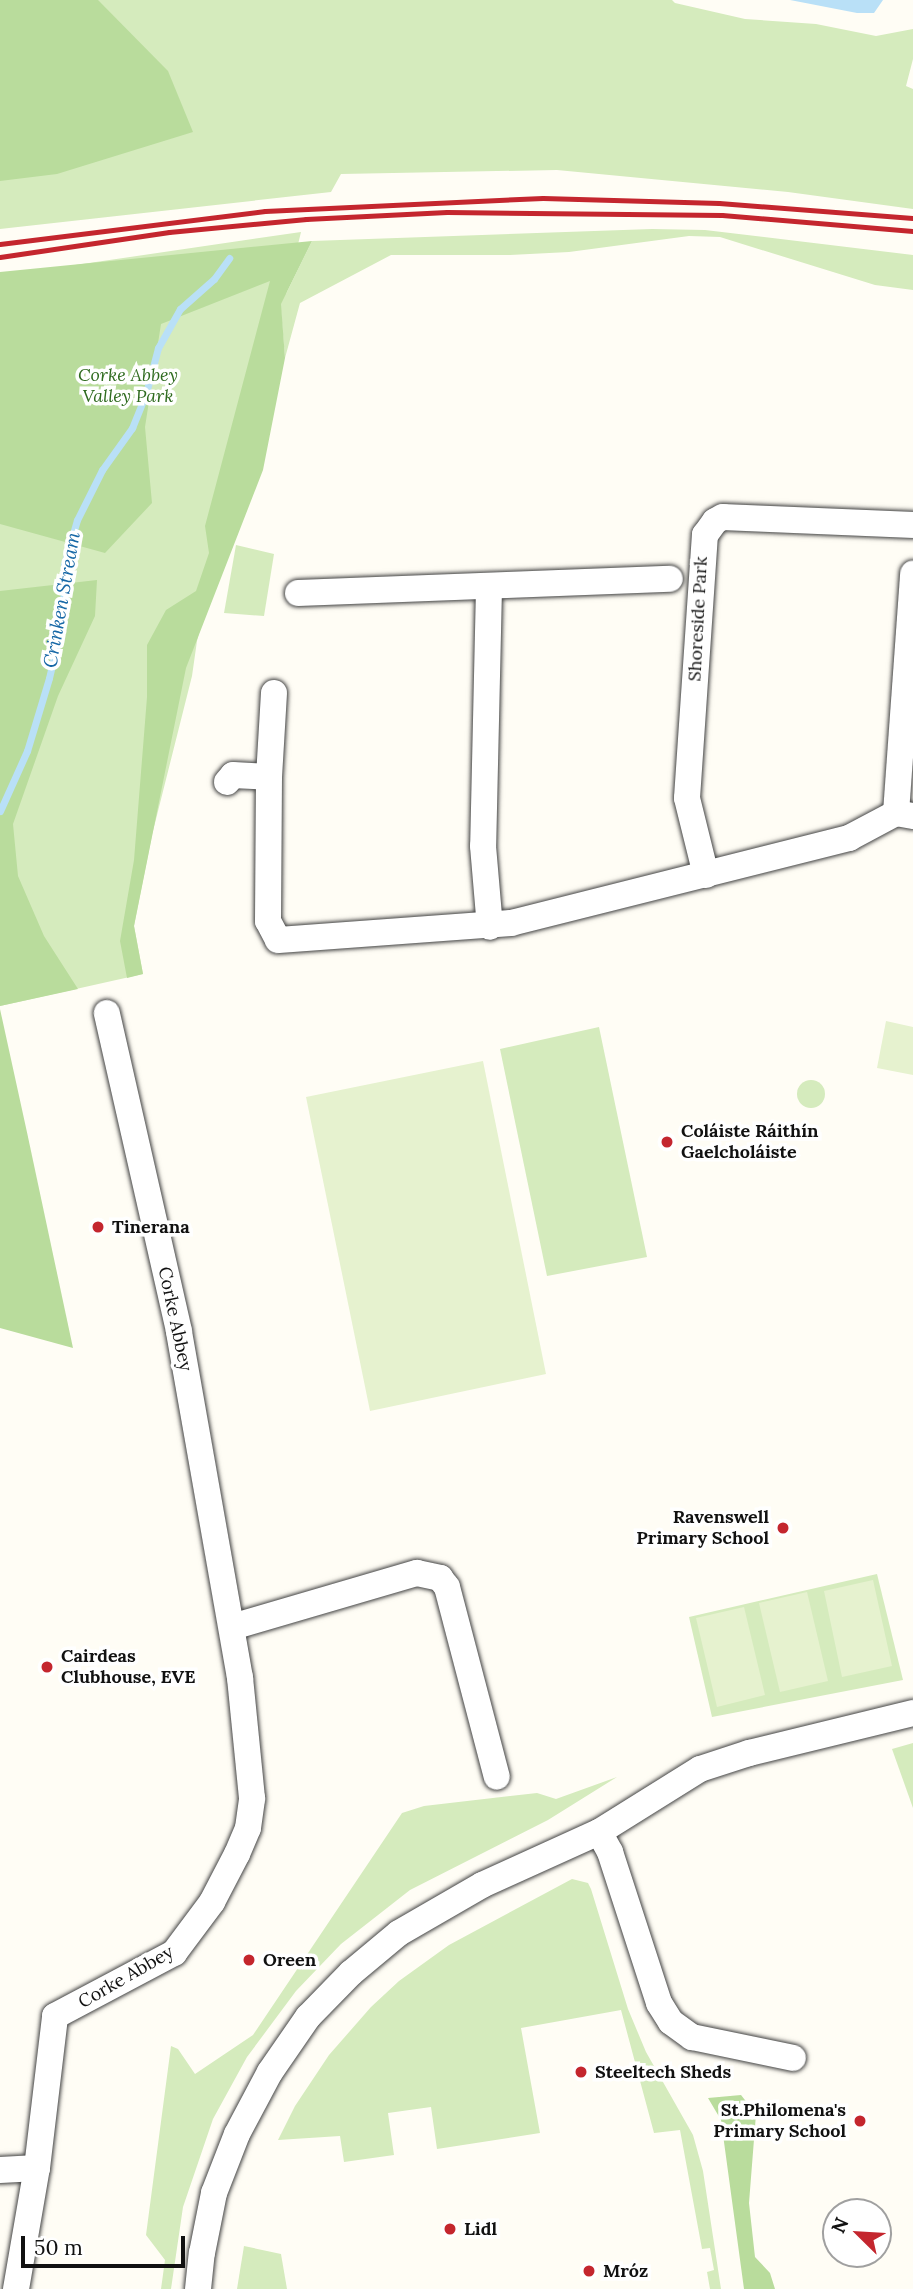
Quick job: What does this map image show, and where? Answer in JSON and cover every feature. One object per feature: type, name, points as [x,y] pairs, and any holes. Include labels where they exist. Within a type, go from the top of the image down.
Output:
[{"type":"street","name":"Shoreside Park","points":[[706,875],[687,798],[705,535],[715,521],[723,517],[913,525]]},
{"type":"street","points":[[274,693],[269,777],[268,921],[278,940],[490,927],[849,838],[904,815],[913,574]]},
{"type":"street","name":"Shoreside Park","points":[[298,593],[489,588],[670,579]]},
{"type":"street","points":[[489,588],[483,846],[490,927]]},
{"type":"street","points":[[227,782],[233,775],[269,777]]},
{"type":"street","name":"Corke Abbey","points":[[16,2289],[37,2168],[55,2016],[174,1953],[212,1902],[245,1837],[252,1798],[232,1627],[179,1331],[107,1013]]},
{"type":"street","points":[[232,1627],[417,1573],[440,1578],[447,1587],[497,1777]]},
{"type":"street","points":[[198,2289],[202,2253],[215,2193],[237,2134],[270,2072],[308,2017],[351,1973],[399,1933],[482,1885],[599,1832],[700,1769],[913,1713]]},
{"type":"street","points":[[599,1832],[610,1852],[659,2003],[671,2022],[692,2037],[793,2058]]},
{"type":"street","points":[[0,2171],[37,2168]]},
{"type":"green space","points":[[0,0],[675,0],[913,25],[913,59],[906,86],[913,89],[913,209],[788,192],[557,170],[341,174],[331,192],[0,229]]},
{"type":"green space","points":[[0,0],[98,0],[168,71],[193,132],[57,174],[0,181]]},
{"type":"green space","name":"Corke Abbey Valley Park","points":[[652,229],[705,230],[913,255],[913,290],[875,285],[720,237],[689,236],[569,252],[391,255],[300,303],[285,358],[281,311],[197,641],[192,676],[152,835],[134,926],[143,974],[0,1006],[0,276],[301,232],[286,294],[312,241]]},
{"type":"green space","points":[[312,241],[281,304],[285,358],[263,470],[186,668],[134,926],[143,974],[127,978],[120,941],[134,860],[147,697],[147,645],[166,610],[196,591],[209,553],[205,526],[270,281],[161,324],[145,427],[152,503],[105,553],[0,524],[0,272]]},
{"type":"green space","points":[[236,545],[274,554],[264,616],[224,613]]},
{"type":"green space","points":[[97,580],[95,616],[58,696],[13,824],[18,876],[44,936],[78,989],[0,1006],[0,591]]},
{"type":"green space","points":[[0,1009],[28,1137],[73,1348],[0,1328]]},
{"type":"green space","points":[[886,1021],[913,1027],[913,1075],[877,1068]]},
{"type":"green space","points":[[599,1027],[647,1257],[547,1276],[500,1049]]},
{"type":"green space","points":[[483,1061],[546,1374],[370,1411],[306,1097]]},
{"type":"green space","points":[[811,1080],[821,1084],[825,1094],[821,1104],[811,1108],[801,1104],[797,1094],[801,1084]]},
{"type":"green space","points":[[877,1574],[903,1680],[712,1717],[689,1617]]},
{"type":"green space","points":[[873,1580],[892,1666],[842,1677],[824,1591]]},
{"type":"green space","points":[[807,1592],[828,1681],[780,1692],[759,1603]]},
{"type":"green space","points":[[744,1607],[765,1695],[717,1707],[696,1618]]},
{"type":"green space","points":[[913,1743],[913,1808],[892,1749]]},
{"type":"green space","points":[[617,1777],[548,1820],[410,1890],[341,1944],[296,1991],[247,2057],[213,2119],[183,2207],[171,2289],[161,2289],[165,2260],[146,2235],[171,2046],[178,2049],[195,2074],[253,2035],[402,1813],[424,1806],[537,1793],[556,1799]]},
{"type":"green space","points":[[572,1879],[588,1883],[591,1889],[628,2009],[646,2052],[693,2135],[703,2171],[721,2289],[710,2289],[707,2272],[714,2270],[710,2248],[702,2249],[680,2130],[654,2133],[621,2010],[521,2028],[540,2133],[437,2149],[431,2107],[388,2113],[394,2155],[344,2162],[340,2136],[278,2140],[295,2106],[329,2055],[371,2007],[399,1981],[449,1945]]},
{"type":"green space","points":[[741,2095],[756,2114],[749,2203],[755,2257],[770,2273],[775,2289],[744,2289],[721,2120],[708,2098]]},
{"type":"green space","points":[[244,2246],[281,2254],[287,2289],[237,2289]]},
{"type":"water","points":[[676,0],[913,0],[913,25]]},
{"type":"pier","points":[[672,0],[790,0],[857,13],[874,13],[883,0],[913,0],[913,29],[876,36],[816,24],[745,19],[675,3]]},
{"type":"waterway","name":"Crinken Stream","points":[[0,811],[27,751],[49,678],[63,619],[64,565],[77,520],[102,470],[132,428],[146,393],[158,348],[180,309],[214,279],[229,258]]},
{"type":"railway","points":[[0,244],[265,211],[543,198],[719,203],[913,218]]},
{"type":"railway","points":[[0,257],[169,232],[306,219],[447,212],[722,215],[913,231]]},
{"type":"place","name":"Coláiste Ráithín Gaelcholáiste","points":[[667,1142]]},
{"type":"place","name":"Tinerana","points":[[98,1227]]},
{"type":"place","name":"Ravenswell Primary School","points":[[783,1528]]},
{"type":"place","name":"Cairdeas Clubhouse, EVE","points":[[47,1667]]},
{"type":"place","name":"Oreen","points":[[249,1960]]},
{"type":"place","name":"Steeltech Sheds","points":[[581,2072]]},
{"type":"place","name":"St.Philomena's Primary School","points":[[860,2121]]},
{"type":"place","name":"Lidl","points":[[450,2229]]},
{"type":"place","name":"Mróz","points":[[589,2271]]}]
